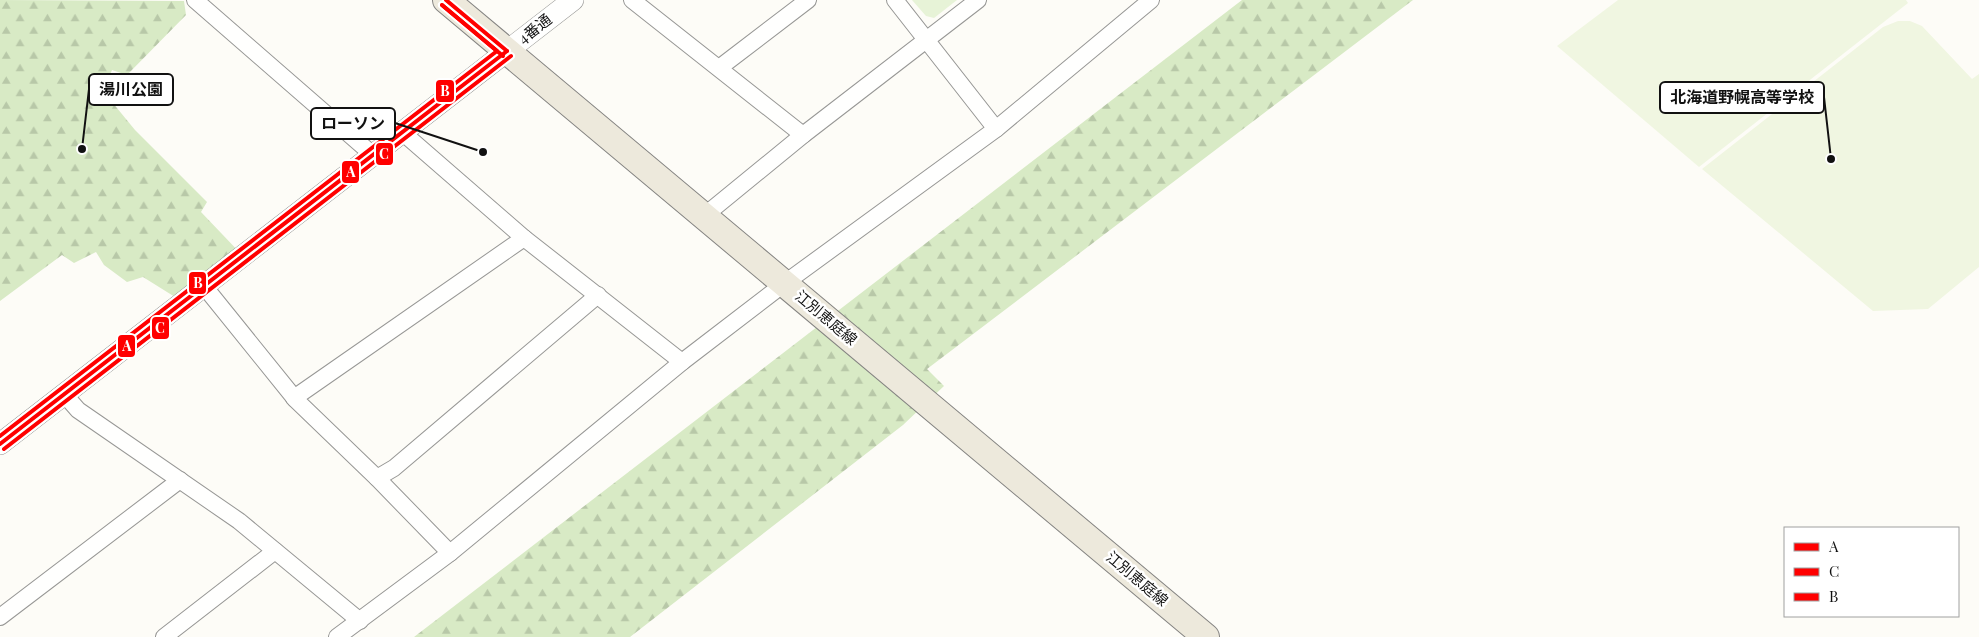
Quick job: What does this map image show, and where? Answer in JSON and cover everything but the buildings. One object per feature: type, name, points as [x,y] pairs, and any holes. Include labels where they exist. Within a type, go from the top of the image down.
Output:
[{"type":"main road","name":"江別恵庭線","points":[[446,0],[1206,637]]},
{"type":"street","points":[[195,0],[373,155]]},
{"type":"street","name":"4番通","points":[[0,444],[573,0]]},
{"type":"street","points":[[632,0],[803,135]]},
{"type":"street","points":[[719,68],[808,0]]},
{"type":"street","points":[[895,0],[996,129]]},
{"type":"street","points":[[704,216],[803,135],[978,0]]},
{"type":"street","points":[[337,637],[450,553],[682,362],[784,283],[996,129],[1151,0]]},
{"type":"street","points":[[402,132],[524,238],[682,362]]},
{"type":"street","points":[[294,398],[524,238]]},
{"type":"street","points":[[204,286],[294,398],[377,478],[450,553]]},
{"type":"street","points":[[377,478],[394,468],[598,295]]},
{"type":"street","points":[[64,394],[78,410],[238,521],[360,621]]},
{"type":"street","points":[[0,617],[180,480]]},
{"type":"street","points":[[164,637],[275,551]]},
{"type":"green space","points":[[0,0],[184,1],[186,15],[127,75],[112,70],[103,91],[135,130],[207,202],[201,212],[243,256],[183,302],[143,277],[127,282],[104,265],[96,252],[74,263],[62,255],[0,301]]},
{"type":"green space","points":[[912,0],[957,0],[934,18],[926,16]]},
{"type":"green space","points":[[1242,0],[1413,0],[927,369],[944,386],[903,425],[630,637],[414,637]]},
{"type":"green space","points":[[1618,0],[1906,0],[1908,3],[1699,167],[1557,46]]},
{"type":"green space","points":[[1898,21],[1910,21],[1922,26],[1972,79],[1979,74],[1979,267],[1928,309],[1873,311],[1702,169],[1883,27]]},
{"type":"transit line","name":"A","points":[[446,0],[507,51]]},
{"type":"transit line","name":"C","points":[[442,5],[503,56]]},
{"type":"transit line","name":"B","points":[[0,436],[497,51],[442,5]]},
{"type":"transit line","name":"A","points":[[0,444],[507,51]]},
{"type":"transit line","name":"C","points":[[4,449],[511,56]]},
{"type":"place","name":"湯川公園","points":[[82,149]]},
{"type":"place","name":"ローソン","points":[[483,152]]},
{"type":"place","name":"北海道野幌高等学校","points":[[1831,159]]}]
